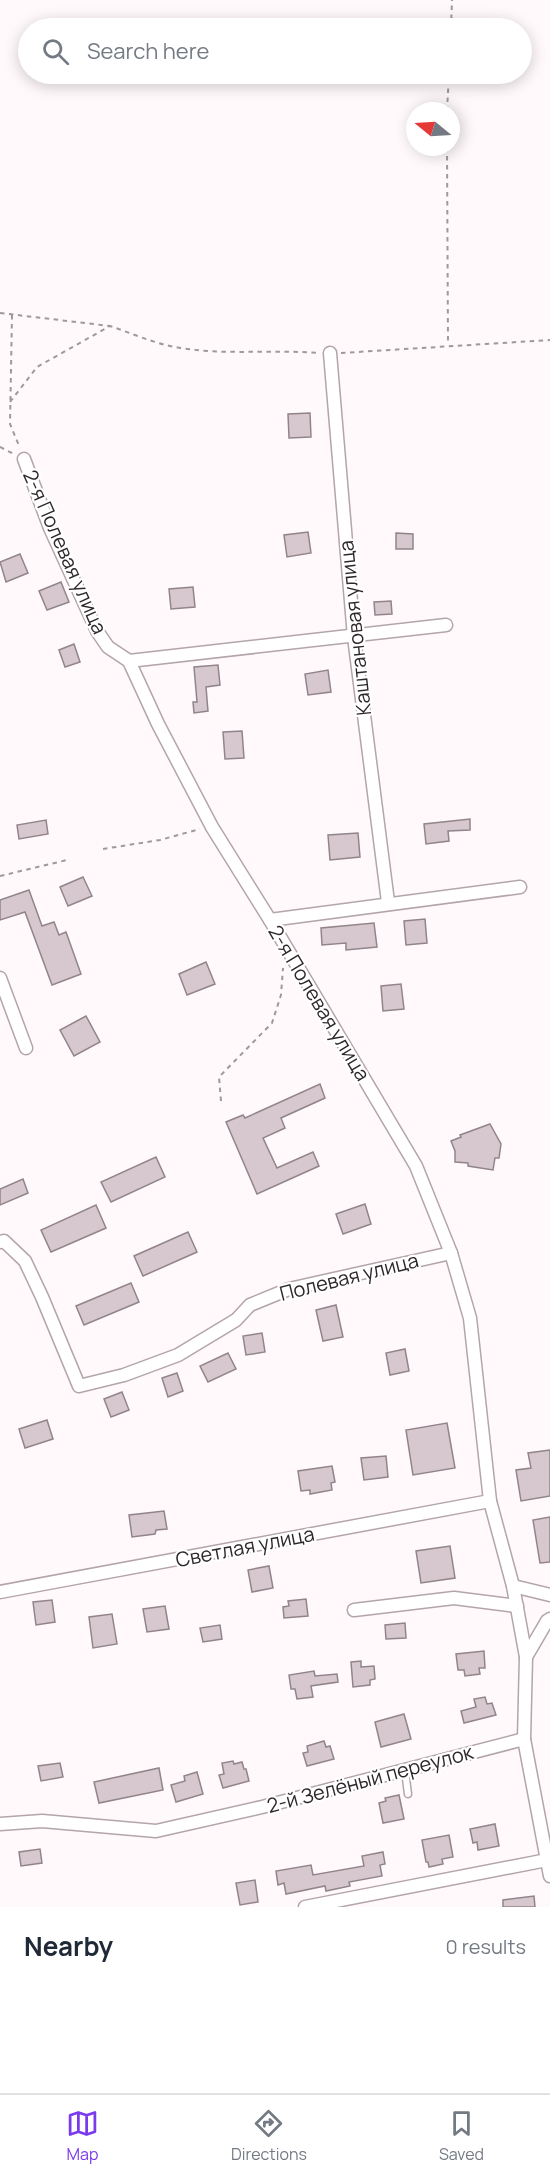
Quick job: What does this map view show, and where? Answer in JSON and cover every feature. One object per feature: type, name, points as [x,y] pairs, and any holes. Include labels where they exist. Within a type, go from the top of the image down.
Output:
[{"type":"street","name":"Каштановая улица","points":[[330,353],[354,637],[388,902]]},
{"type":"street","name":"2-я Полевая улица","points":[[24,459],[50,528],[97,631],[108,647],[129,661],[212,827],[416,1166],[451,1253],[470,1318],[490,1501],[513,1586],[526,1657],[524,1739],[550,1876]]},
{"type":"street","points":[[129,661],[446,625]]},
{"type":"street","points":[[270,920],[388,902],[520,887]]},
{"type":"street","points":[[0,978],[26,1048]]},
{"type":"street","name":"Полевая улица","points":[[0,1242],[4,1241],[25,1261],[79,1386],[124,1375],[178,1355],[236,1320],[250,1305],[289,1289],[451,1253]]},
{"type":"street","name":"Светлая улица","points":[[0,1592],[490,1501]]},
{"type":"street","points":[[513,1586],[550,1595]]},
{"type":"street","points":[[354,1610],[454,1598],[517,1606]]},
{"type":"street","points":[[526,1657],[550,1619]]},
{"type":"street","name":"2-й Зелёный переулок","points":[[0,1824],[42,1821],[156,1831],[524,1739]]},
{"type":"street","points":[[305,1907],[547,1860]]},
{"type":"lane","points":[[405,1770],[408,1794]]},
{"type":"path","points":[[451,18],[452,0]]},
{"type":"path","points":[[447,102],[448,84]]},
{"type":"path","points":[[447,156],[448,345]]},
{"type":"path","points":[[0,314],[110,326],[175,347],[237,352],[284,350],[330,353],[550,340]]},
{"type":"path","points":[[12,315],[10,424],[24,459]]},
{"type":"path","points":[[10,402],[37,367],[110,326]]},
{"type":"path","points":[[103,849],[160,840],[212,827]]},
{"type":"path","points":[[0,876],[67,860]]},
{"type":"path","points":[[221,1101],[219,1077],[272,1023],[281,995],[283,964]]},
{"type":"building","points":[[310,413],[311,437],[289,438],[288,414]]},
{"type":"building","points":[[308,532],[311,553],[287,557],[284,535]]},
{"type":"building","points":[[396,533],[413,534],[413,549],[396,549]]},
{"type":"building","points":[[20,554],[28,573],[6,582],[0,562]]},
{"type":"building","points":[[61,582],[69,602],[47,610],[39,591]]},
{"type":"building","points":[[193,587],[195,607],[171,609],[169,589]]},
{"type":"building","points":[[391,601],[392,614],[375,615],[374,602]]},
{"type":"building","points":[[74,644],[80,662],[65,667],[59,650]]},
{"type":"building","points":[[218,665],[220,685],[206,687],[208,711],[194,713],[193,702],[197,702],[194,667]]},
{"type":"building","points":[[328,670],[331,692],[308,695],[305,674]]},
{"type":"building","points":[[242,731],[244,758],[225,759],[223,732]]},
{"type":"building","points":[[470,819],[470,830],[448,831],[449,841],[426,844],[424,824]]},
{"type":"building","points":[[46,820],[48,834],[19,839],[17,825]]},
{"type":"building","points":[[358,833],[360,857],[330,860],[328,835]]},
{"type":"building","points":[[83,877],[92,896],[68,906],[60,887]]},
{"type":"building","points":[[29,890],[42,926],[54,922],[59,935],[66,932],[81,974],[52,985],[25,912],[0,920],[0,900]]},
{"type":"building","points":[[425,919],[427,943],[406,945],[404,921]]},
{"type":"building","points":[[374,923],[377,947],[346,950],[346,943],[322,945],[321,928]]},
{"type":"building","points":[[206,962],[215,984],[187,995],[179,974]]},
{"type":"building","points":[[401,984],[404,1009],[383,1011],[381,986]]},
{"type":"building","points":[[86,1016],[100,1042],[74,1056],[60,1030]]},
{"type":"building","points":[[320,1084],[325,1098],[281,1118],[285,1128],[263,1138],[277,1168],[313,1152],[319,1166],[257,1194],[226,1122],[243,1115],[245,1118]]},
{"type":"building","points":[[490,1124],[501,1144],[499,1158],[495,1158],[493,1170],[455,1162],[455,1151],[451,1141],[461,1137],[460,1135]]},
{"type":"building","points":[[156,1157],[165,1177],[111,1202],[101,1182]]},
{"type":"building","points":[[23,1179],[28,1193],[0,1205],[0,1189]]},
{"type":"building","points":[[365,1204],[371,1224],[343,1234],[336,1214]]},
{"type":"building","points":[[96,1205],[106,1228],[51,1252],[41,1230]]},
{"type":"building","points":[[188,1232],[197,1252],[143,1276],[134,1256]]},
{"type":"building","points":[[131,1283],[139,1302],[84,1325],[76,1306]]},
{"type":"building","points":[[336,1305],[343,1337],[323,1341],[316,1310]]},
{"type":"building","points":[[262,1333],[265,1352],[246,1355],[243,1336]]},
{"type":"building","points":[[405,1349],[409,1371],[390,1375],[386,1353]]},
{"type":"building","points":[[228,1353],[236,1369],[208,1382],[200,1366]]},
{"type":"building","points":[[177,1373],[183,1391],[168,1397],[162,1378]]},
{"type":"building","points":[[122,1392],[129,1410],[111,1417],[104,1399]]},
{"type":"building","points":[[47,1420],[53,1439],[25,1448],[19,1429]]},
{"type":"building","points":[[447,1423],[455,1468],[413,1475],[406,1430]]},
{"type":"building","points":[[550,1450],[550,1496],[521,1501],[516,1470],[531,1468],[528,1453]]},
{"type":"building","points":[[386,1456],[388,1477],[364,1480],[361,1458]]},
{"type":"building","points":[[332,1466],[335,1482],[331,1483],[332,1490],[310,1494],[310,1490],[301,1491],[298,1471]]},
{"type":"building","points":[[164,1511],[167,1529],[156,1530],[155,1534],[132,1537],[129,1515]]},
{"type":"building","points":[[550,1517],[550,1562],[540,1563],[533,1520]]},
{"type":"building","points":[[450,1546],[455,1578],[421,1583],[416,1551]]},
{"type":"building","points":[[269,1566],[273,1588],[252,1592],[248,1570]]},
{"type":"building","points":[[306,1599],[308,1616],[284,1618],[283,1607],[289,1606],[288,1601]]},
{"type":"building","points":[[52,1600],[55,1622],[36,1625],[33,1602]]},
{"type":"building","points":[[165,1606],[169,1629],[147,1632],[143,1609]]},
{"type":"building","points":[[112,1614],[117,1644],[93,1648],[89,1617]]},
{"type":"building","points":[[405,1623],[406,1638],[386,1639],[385,1625]]},
{"type":"building","points":[[220,1625],[222,1639],[203,1642],[200,1628]]},
{"type":"building","points":[[484,1651],[485,1668],[479,1668],[480,1674],[465,1676],[464,1670],[458,1670],[456,1654]]},
{"type":"building","points":[[361,1661],[361,1667],[374,1666],[375,1679],[370,1680],[370,1685],[353,1687],[351,1662]]},
{"type":"building","points":[[314,1671],[315,1676],[337,1674],[338,1682],[311,1686],[313,1697],[297,1699],[295,1689],[291,1689],[289,1675]]},
{"type":"building","points":[[485,1697],[487,1704],[492,1703],[496,1715],[464,1723],[461,1711],[476,1707],[474,1699]]},
{"type":"building","points":[[404,1714],[411,1739],[381,1747],[375,1722]]},
{"type":"building","points":[[324,1741],[326,1747],[330,1746],[334,1759],[307,1766],[303,1753],[308,1752],[307,1746]]},
{"type":"building","points":[[233,1761],[234,1764],[242,1762],[249,1781],[223,1788],[219,1775],[224,1774],[222,1763]]},
{"type":"building","points":[[60,1763],[63,1777],[41,1781],[38,1766]]},
{"type":"building","points":[[159,1768],[163,1790],[99,1803],[94,1782]]},
{"type":"building","points":[[197,1772],[203,1794],[176,1802],[171,1785],[185,1781],[184,1776]]},
{"type":"building","points":[[399,1795],[404,1819],[383,1823],[379,1803],[386,1801],[385,1798]]},
{"type":"building","points":[[495,1824],[499,1846],[478,1850],[477,1842],[473,1843],[470,1829]]},
{"type":"building","points":[[449,1835],[453,1857],[442,1859],[443,1864],[429,1867],[422,1840]]},
{"type":"building","points":[[40,1849],[42,1863],[21,1866],[19,1852]]},
{"type":"building","points":[[383,1852],[385,1864],[380,1865],[382,1876],[349,1882],[350,1886],[326,1891],[325,1886],[286,1894],[284,1883],[278,1885],[276,1871],[311,1865],[313,1875],[364,1866],[362,1856]]},
{"type":"building","points":[[255,1880],[258,1902],[240,1905],[236,1883]]},
{"type":"building","points":[[534,1896],[535,1907],[503,1907],[503,1900]]}]
